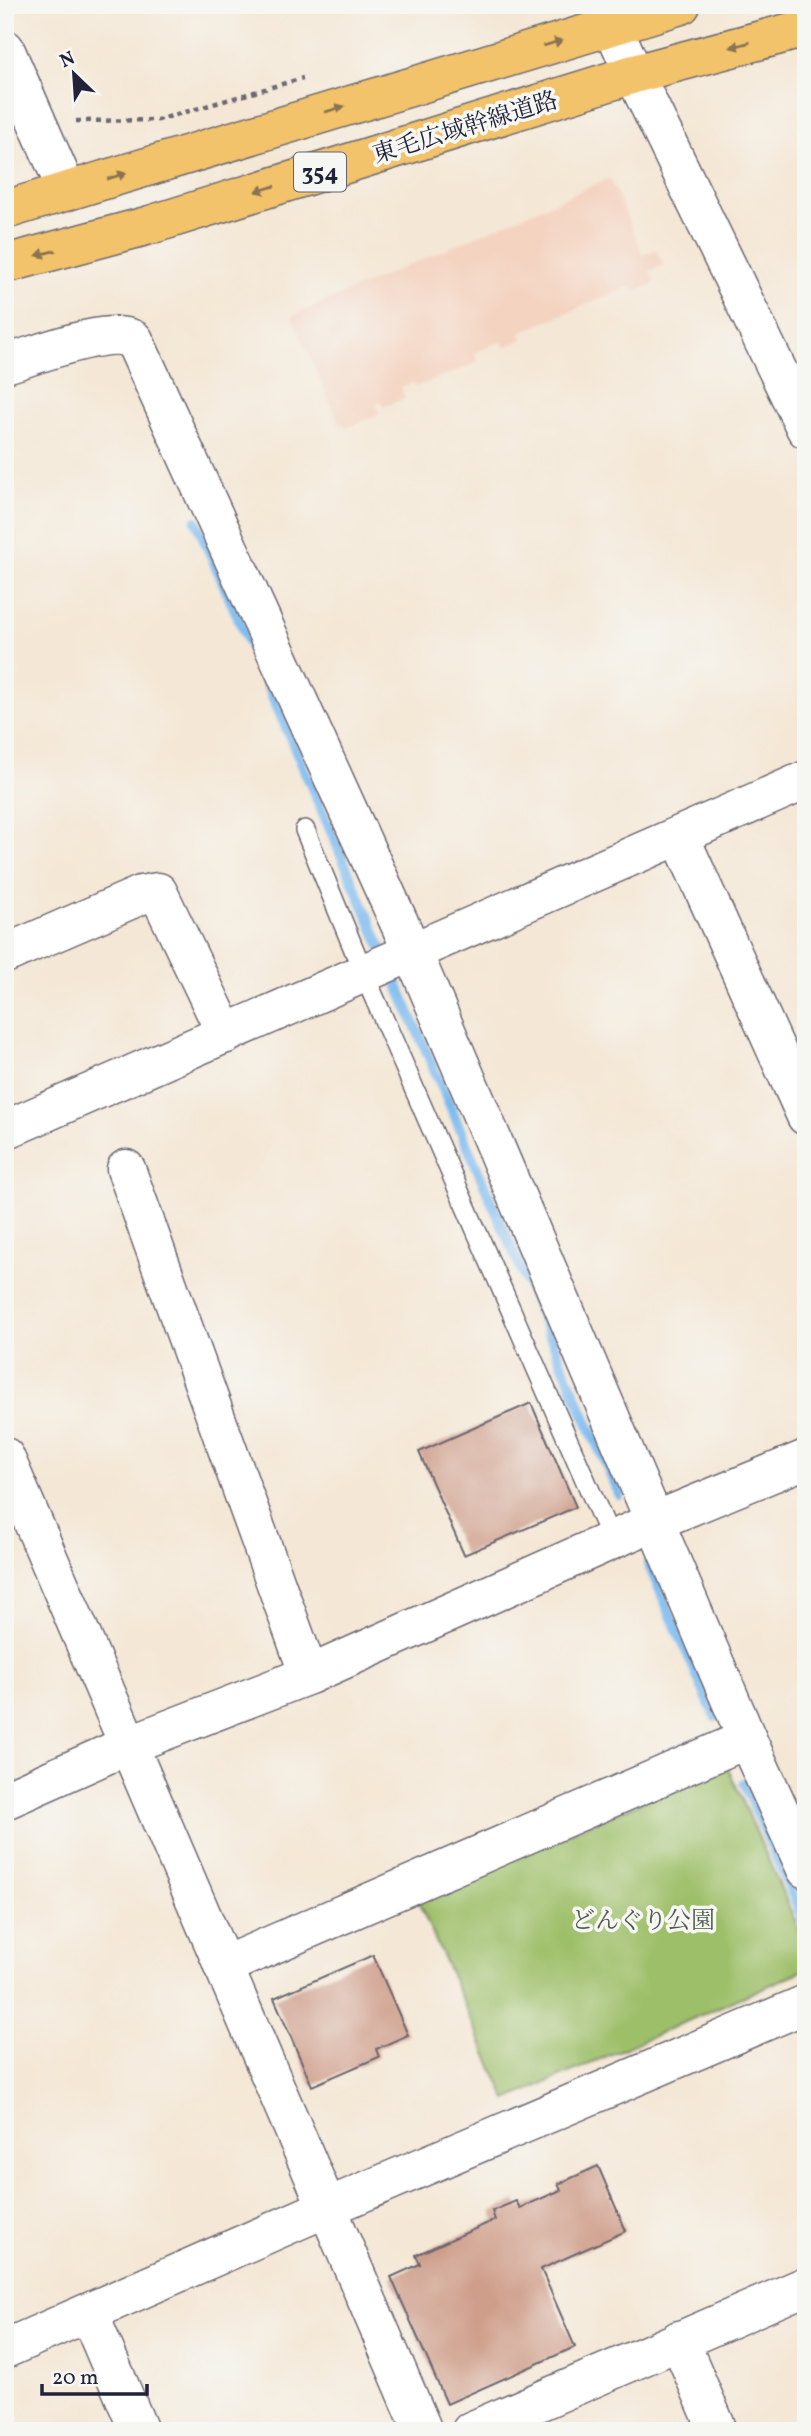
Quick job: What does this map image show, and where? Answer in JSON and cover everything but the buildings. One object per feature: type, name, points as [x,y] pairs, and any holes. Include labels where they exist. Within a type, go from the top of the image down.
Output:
[{"type":"highway","name":"354","points":[[5,210],[607,15],[681,5]]},
{"type":"highway","name":"東毛広域幹線道路","points":[[5,264],[150,225],[634,74],[806,28]]},
{"type":"street","points":[[607,15],[806,429]]},
{"type":"street","points":[[5,49],[67,191]]},
{"type":"street","points":[[5,364],[99,336],[126,335],[134,340],[413,953],[747,1739],[806,1870]]},
{"type":"street","points":[[5,1130],[806,780]]},
{"type":"street","points":[[680,837],[806,1116]]},
{"type":"street","points":[[5,954],[141,895],[158,892],[226,1034]]},
{"type":"street","points":[[126,1170],[309,1675]]},
{"type":"street","points":[[5,1457],[423,2431]]},
{"type":"street","points":[[5,1800],[128,1745],[309,1675],[655,1521],[806,1459]]},
{"type":"street","points":[[223,1966],[747,1739]]},
{"type":"street","points":[[5,2349],[326,2208],[806,2004]]},
{"type":"street","points":[[471,2431],[806,2286]]},
{"type":"street","points":[[89,2314],[139,2431]]},
{"type":"street","points":[[679,2340],[718,2431]]},
{"type":"lane","points":[[305,830],[612,1541]]},
{"type":"path","points":[[37,122],[158,120],[316,74]]},
{"type":"shaded area","points":[[610,178],[643,255],[656,249],[664,265],[650,271],[655,283],[636,291],[629,287],[521,332],[523,339],[505,347],[502,341],[475,353],[478,362],[416,387],[414,382],[401,387],[405,398],[383,407],[381,401],[376,403],[380,414],[346,428],[344,424],[340,425],[292,316]]},
{"type":"green space","name":"どんぐり公園","points":[[727,1765],[806,1946],[806,1969],[507,2100],[417,1899]]},
{"type":"waterway","points":[[196,521],[619,1495]]},
{"type":"waterway","points":[[648,1563],[715,1717]]},
{"type":"waterway","points":[[744,1783],[806,1926]]}]
